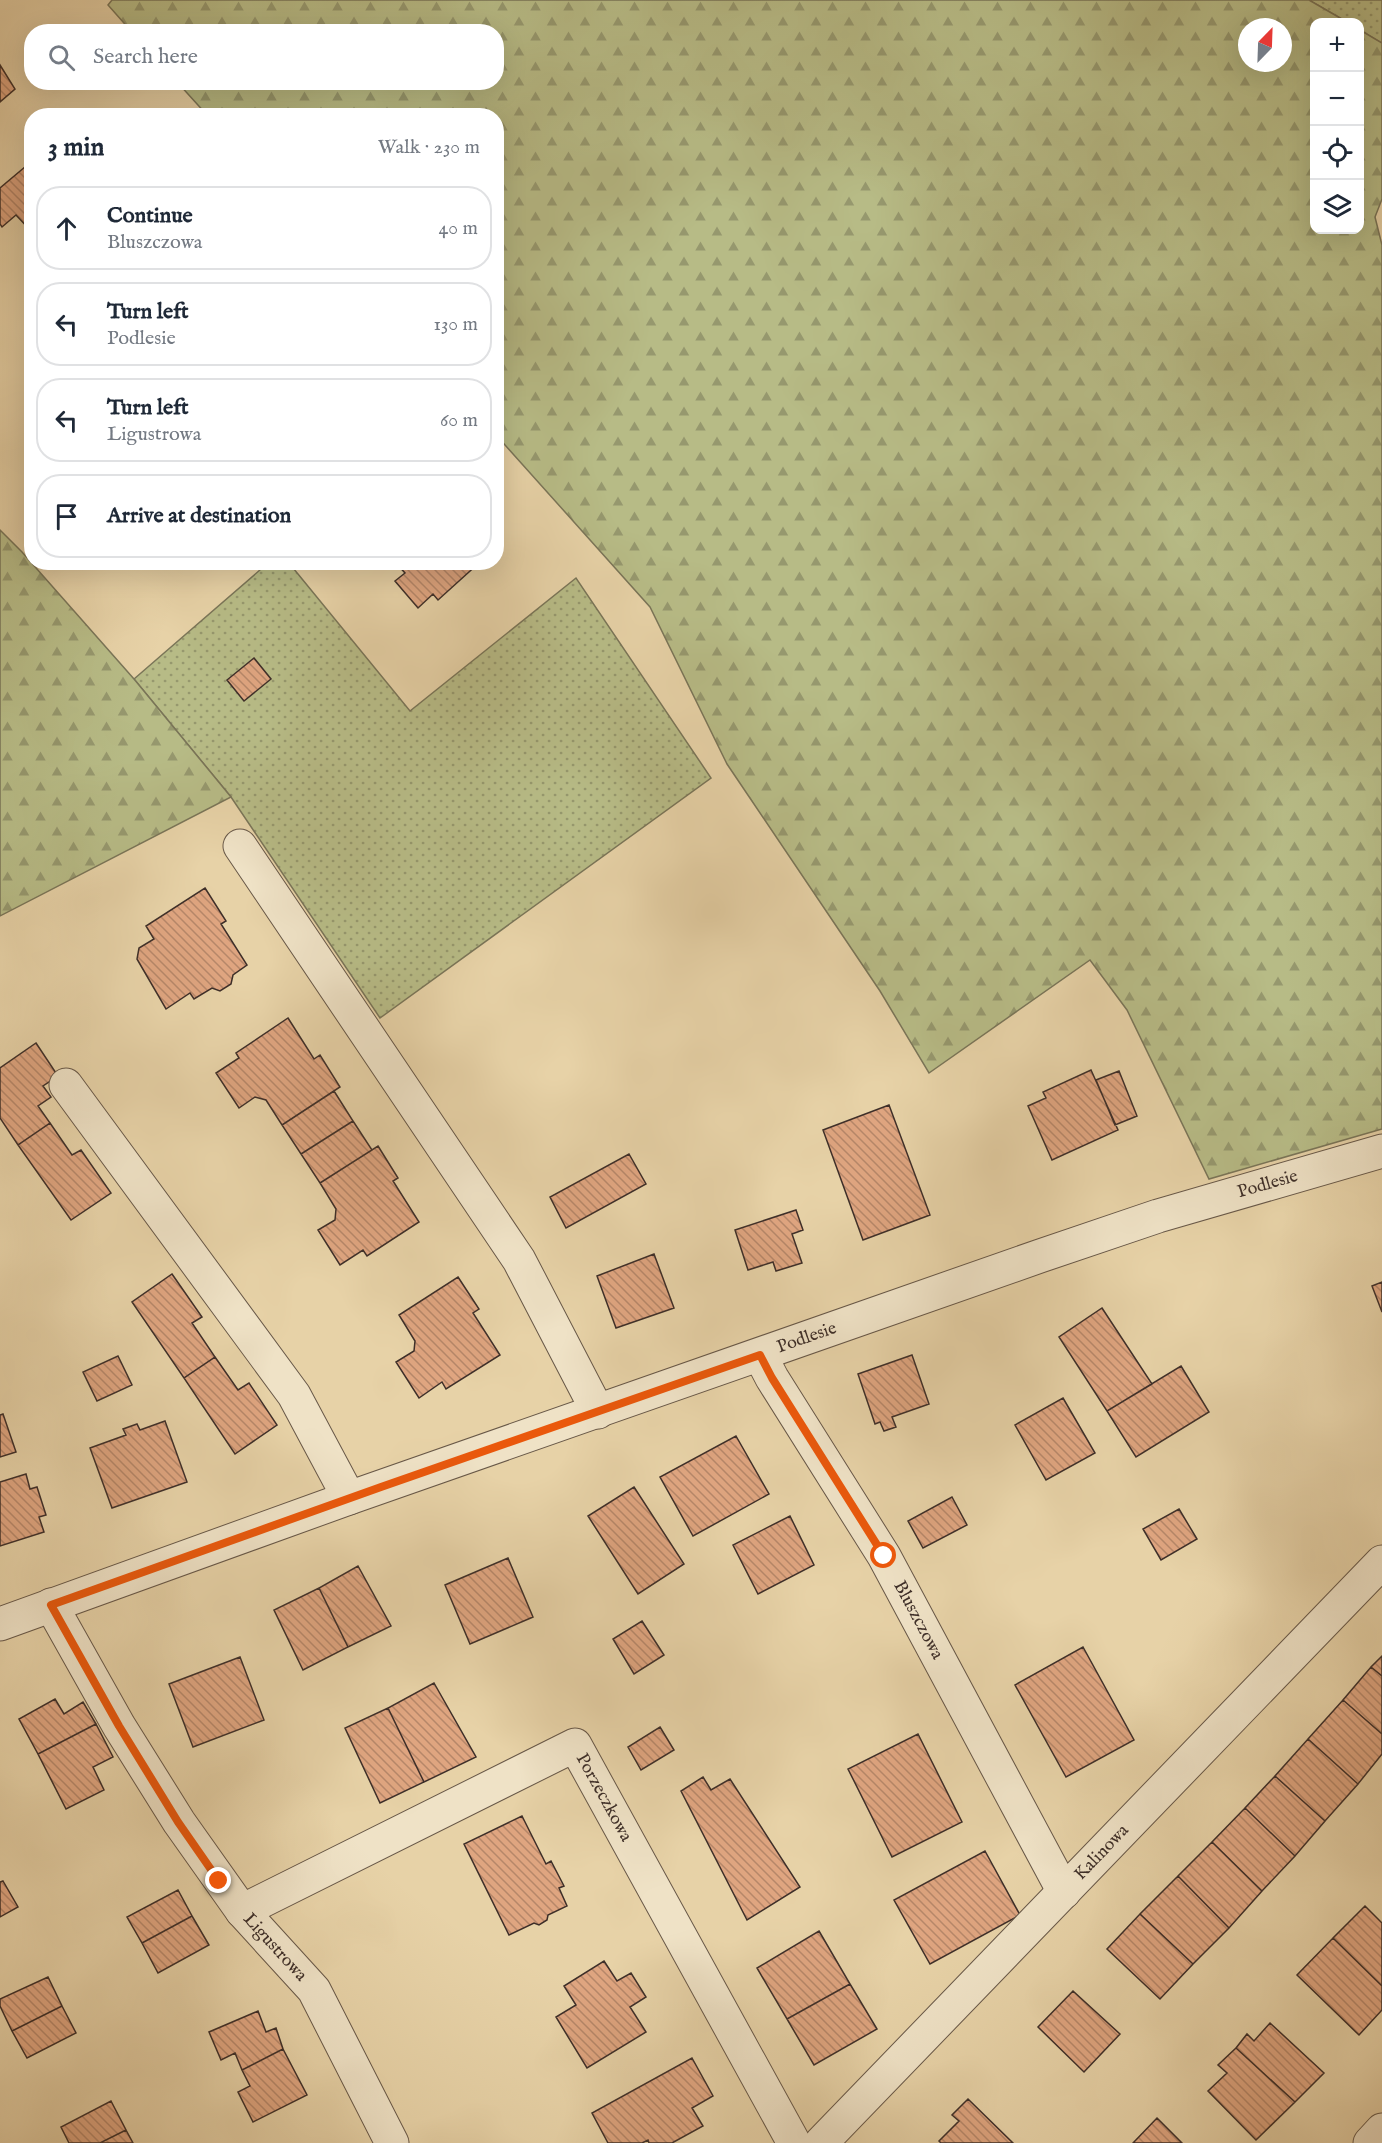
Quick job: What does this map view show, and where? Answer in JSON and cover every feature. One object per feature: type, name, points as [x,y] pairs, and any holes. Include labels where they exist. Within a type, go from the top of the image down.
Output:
[{"type":"street","points":[[240,846],[519,1260],[598,1412]]},
{"type":"street","points":[[66,1084],[294,1395],[349,1498]]},
{"type":"street","name":"Podlesie","points":[[0,1624],[349,1498],[1158,1216],[1382,1151]]},
{"type":"street","name":"Bluszczowa","points":[[760,1355],[772,1378],[884,1556],[1064,1892]]},
{"type":"street","name":"Kalinowa","points":[[821,2143],[1382,1562]]},
{"type":"street","name":"Ligustrowa","points":[[51,1605],[119,1726],[172,1812],[242,1911],[314,1990],[392,2143]]},
{"type":"street","name":"Porzeczkowa","points":[[242,1911],[575,1745],[794,2143]]},
{"type":"street","points":[[1370,2143],[1382,2130]]},
{"type":"green space","points":[[112,0],[1309,0],[1340,18],[1310,18],[1310,234],[1364,234],[1364,32],[1382,43],[1382,199],[1375,217],[1382,245],[1382,1129],[1209,1179],[1127,1010],[1090,960],[929,1073],[880,991],[727,764],[650,607],[504,444],[504,108],[201,108],[184,90],[504,90],[504,24],[125,24],[108,5]]},
{"type":"green space","points":[[1309,0],[1382,0],[1382,43],[1364,32],[1364,18],[1340,18]]},
{"type":"green space","points":[[0,530],[24,554],[24,570],[38,570],[134,679],[231,797],[0,916]]},
{"type":"green space","points":[[260,570],[295,570],[410,711],[576,578],[711,778],[380,1018],[231,797],[134,679]]},
{"type":"building","points":[[0,65],[15,89],[0,102]]},
{"type":"building","points":[[24,168],[24,224],[16,215],[2,227],[0,224],[0,188]]},
{"type":"building","points":[[402,570],[471,570],[438,600],[433,594],[418,608],[395,581],[405,573]]},
{"type":"building","points":[[254,658],[271,679],[244,701],[227,680]]},
{"type":"building","points":[[205,888],[226,921],[221,924],[247,965],[233,975],[231,984],[220,991],[212,988],[194,999],[190,993],[166,1009],[137,959],[139,948],[154,939],[146,926]]},
{"type":"building","points":[[288,1018],[314,1059],[320,1055],[340,1087],[282,1125],[266,1100],[255,1097],[239,1108],[216,1073],[239,1058],[236,1053]]},
{"type":"building","points":[[36,1043],[58,1076],[43,1086],[51,1097],[38,1106],[50,1123],[18,1145],[0,1118],[0,1068]]},
{"type":"building","points":[[1091,1070],[1118,1130],[1052,1160],[1028,1106],[1046,1098],[1043,1092]]},
{"type":"building","points":[[1119,1071],[1137,1116],[1115,1125],[1096,1080]]},
{"type":"building","points":[[334,1091],[353,1121],[301,1154],[282,1125]]},
{"type":"building","points":[[889,1105],[930,1215],[863,1240],[823,1130]]},
{"type":"building","points":[[353,1121],[372,1150],[320,1183],[301,1154]]},
{"type":"building","points":[[50,1123],[72,1155],[81,1150],[111,1193],[71,1220],[18,1145]]},
{"type":"building","points":[[378,1146],[398,1178],[393,1181],[419,1222],[367,1256],[363,1250],[340,1265],[318,1230],[335,1220],[336,1209],[320,1183]]},
{"type":"building","points":[[629,1154],[646,1184],[566,1228],[550,1197]]},
{"type":"building","points":[[796,1210],[803,1230],[792,1234],[802,1263],[776,1271],[773,1262],[748,1270],[735,1230]]},
{"type":"building","points":[[654,1254],[674,1308],[616,1328],[597,1276]]},
{"type":"building","points":[[172,1274],[202,1317],[192,1323],[215,1357],[184,1378],[132,1302]]},
{"type":"building","points":[[458,1277],[479,1309],[473,1313],[500,1355],[446,1389],[442,1382],[419,1398],[396,1362],[414,1351],[415,1341],[399,1315]]},
{"type":"building","points":[[1382,1282],[1382,1312],[1372,1286]]},
{"type":"building","points":[[1102,1308],[1152,1384],[1107,1411],[1059,1337]]},
{"type":"building","points":[[912,1355],[929,1404],[892,1417],[896,1427],[884,1431],[880,1422],[875,1424],[858,1374]]},
{"type":"building","points":[[118,1356],[132,1385],[97,1401],[83,1372]]},
{"type":"building","points":[[215,1357],[238,1390],[249,1383],[277,1425],[235,1454],[184,1378]]},
{"type":"building","points":[[1181,1366],[1209,1412],[1136,1457],[1107,1411]]},
{"type":"building","points":[[1063,1398],[1095,1453],[1046,1480],[1015,1425]]},
{"type":"building","points":[[3,1414],[16,1452],[0,1457],[0,1415]]},
{"type":"building","points":[[165,1421],[187,1482],[112,1508],[90,1448],[126,1435],[123,1429],[137,1424],[140,1430]]},
{"type":"building","points":[[736,1436],[769,1494],[693,1536],[660,1477]]},
{"type":"building","points":[[26,1474],[30,1489],[37,1487],[46,1515],[39,1517],[44,1532],[0,1546],[0,1482]]},
{"type":"building","points":[[634,1487],[684,1564],[638,1594],[588,1516]]},
{"type":"building","points":[[952,1497],[967,1525],[923,1548],[908,1521]]},
{"type":"building","points":[[1179,1509],[1197,1539],[1161,1560],[1143,1529]]},
{"type":"building","points":[[790,1516],[814,1565],[758,1594],[733,1545]]},
{"type":"building","points":[[508,1558],[533,1617],[470,1644],[445,1585]]},
{"type":"building","points":[[358,1566],[391,1626],[348,1647],[319,1588]]},
{"type":"building","points":[[319,1588],[348,1647],[303,1670],[274,1610]]},
{"type":"building","points":[[642,1621],[664,1655],[634,1674],[613,1639]]},
{"type":"building","points":[[1083,1647],[1134,1740],[1066,1777],[1015,1685]]},
{"type":"building","points":[[1382,1656],[1382,1676],[1371,1667]]},
{"type":"building","points":[[240,1657],[264,1720],[193,1747],[169,1684]]},
{"type":"building","points":[[1371,1667],[1382,1676],[1382,1734],[1343,1700]]},
{"type":"building","points":[[434,1683],[476,1757],[424,1782],[388,1708]]},
{"type":"building","points":[[55,1699],[64,1714],[83,1702],[96,1724],[38,1754],[19,1719]]},
{"type":"building","points":[[1343,1700],[1382,1734],[1382,1754],[1358,1784],[1308,1739]]},
{"type":"building","points":[[388,1708],[424,1782],[380,1803],[345,1728]]},
{"type":"building","points":[[96,1724],[113,1757],[93,1767],[104,1790],[66,1809],[38,1754]]},
{"type":"building","points":[[660,1727],[674,1750],[641,1770],[628,1747]]},
{"type":"building","points":[[918,1734],[962,1822],[892,1857],[848,1769]]},
{"type":"building","points":[[1308,1739],[1358,1784],[1325,1821],[1275,1776]]},
{"type":"building","points":[[1275,1776],[1325,1821],[1295,1856],[1245,1808]]},
{"type":"building","points":[[703,1777],[711,1790],[730,1779],[800,1887],[747,1920],[681,1791]]},
{"type":"building","points":[[1245,1808],[1295,1856],[1262,1891],[1212,1842]]},
{"type":"building","points":[[522,1816],[546,1864],[551,1861],[564,1886],[559,1888],[567,1906],[548,1915],[547,1920],[539,1925],[534,1923],[509,1935],[464,1844]]},
{"type":"building","points":[[1212,1842],[1262,1891],[1229,1928],[1178,1876]]},
{"type":"building","points":[[985,1851],[1020,1915],[930,1964],[894,1900]]},
{"type":"building","points":[[1178,1876],[1229,1928],[1193,1964],[1140,1914]]},
{"type":"building","points":[[3,1881],[18,1907],[0,1917],[0,1882]]},
{"type":"building","points":[[178,1890],[192,1916],[142,1943],[127,1917]]},
{"type":"building","points":[[1365,1906],[1382,1923],[1382,1986],[1333,1938]]},
{"type":"building","points":[[1140,1914],[1193,1964],[1160,1999],[1107,1949]]},
{"type":"building","points":[[192,1916],[209,1945],[158,1973],[142,1943]]},
{"type":"building","points":[[819,1931],[850,1984],[787,2019],[757,1968]]},
{"type":"building","points":[[1333,1938],[1382,1986],[1382,2010],[1359,2035],[1297,1975]]},
{"type":"building","points":[[604,1961],[617,1981],[631,1973],[646,1997],[630,2007],[646,2032],[587,2068],[556,2017],[576,2005],[564,1986]]},
{"type":"building","points":[[48,1977],[62,2006],[12,2031],[0,2006],[0,1999]]},
{"type":"building","points":[[850,1984],[877,2029],[814,2065],[787,2019]]},
{"type":"building","points":[[1073,1991],[1120,2034],[1084,2072],[1038,2027]]},
{"type":"building","points":[[62,2006],[76,2033],[27,2058],[12,2031]]},
{"type":"building","points":[[258,2011],[266,2032],[276,2028],[283,2049],[242,2070],[235,2053],[221,2060],[209,2032]]},
{"type":"building","points":[[1270,2023],[1324,2073],[1295,2102],[1236,2048],[1247,2034],[1254,2041]]},
{"type":"building","points":[[1236,2048],[1295,2102],[1256,2140],[1208,2091],[1227,2073],[1218,2065]]},
{"type":"building","points":[[283,2049],[307,2095],[253,2122],[238,2092],[250,2086],[242,2070]]},
{"type":"building","points":[[692,2058],[713,2096],[692,2108],[703,2126],[672,2143],[649,2143],[648,2140],[642,2143],[608,2143],[592,2113]]},
{"type":"building","points":[[968,2099],[1013,2143],[941,2143],[939,2141],[959,2121],[952,2115]]},
{"type":"building","points":[[111,2101],[126,2130],[100,2143],[69,2143],[61,2127]]},
{"type":"building","points":[[1157,2118],[1182,2143],[1133,2143]]},
{"type":"building","points":[[126,2130],[133,2143],[100,2143]]},
{"type":"route","points":[[219,1881],[178,1822],[119,1726],[51,1605],[760,1355],[772,1378],[884,1556]]}]
